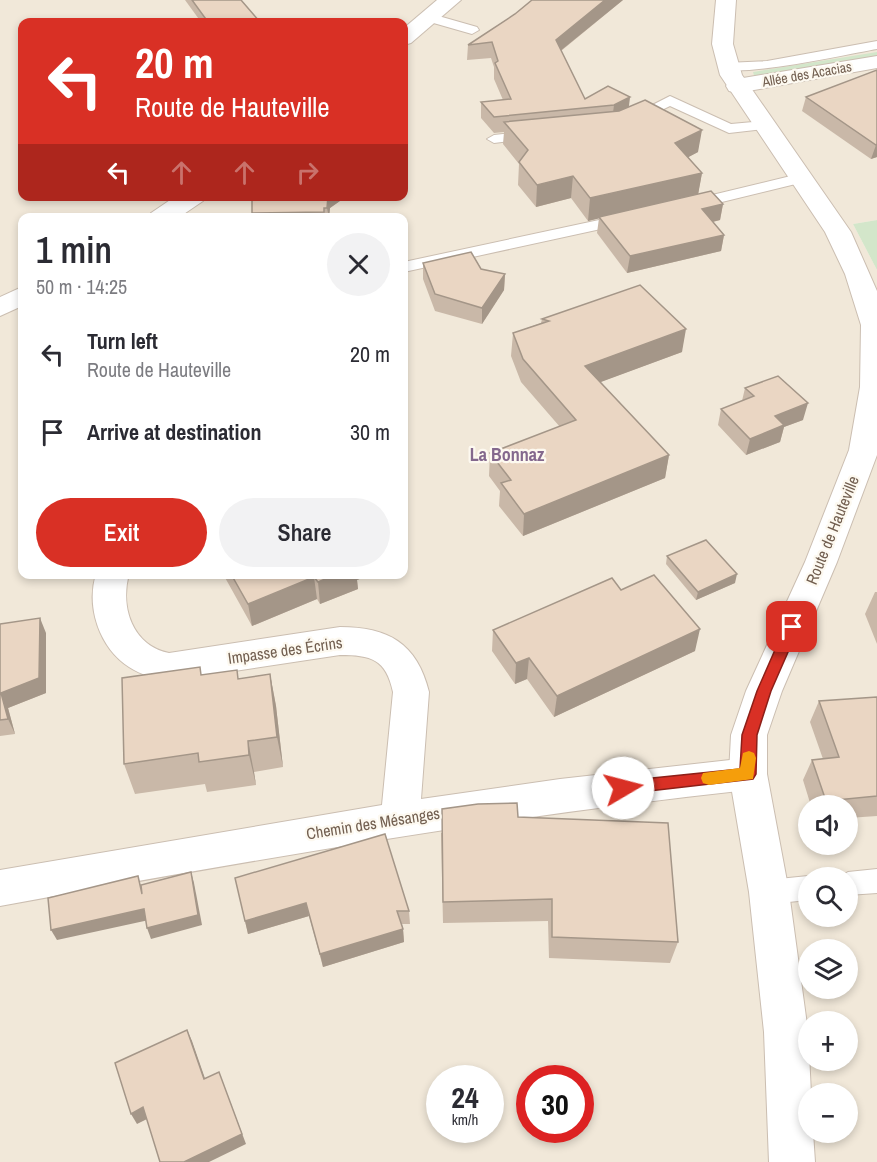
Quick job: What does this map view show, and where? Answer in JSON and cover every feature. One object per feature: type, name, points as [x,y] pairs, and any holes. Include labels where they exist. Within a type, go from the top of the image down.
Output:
[{"type":"street","points":[[408,35],[451,0]]},
{"type":"street","name":"Route de Hauteville","points":[[726,0],[720,41],[731,77],[838,232],[858,274],[876,325],[874,387],[864,450],[821,562],[764,691],[749,735],[748,774],[769,892],[786,1032],[792,1162]]},
{"type":"street","name":"Allée des Acacias","points":[[731,77],[877,62]]},
{"type":"street","points":[[168,213],[186,201]]},
{"type":"street","points":[[0,308],[18,298]]},
{"type":"street","name":"Impasse des Écrins","points":[[111,579],[106,593],[119,636],[129,648],[154,666],[169,667],[340,641],[365,641],[388,650],[403,668],[411,692],[400,817]]},
{"type":"street","name":"Chemin des Mésanges","points":[[0,888],[400,817],[668,782],[748,774]]},
{"type":"lane","points":[[428,17],[472,30]]},
{"type":"lane","points":[[731,77],[767,64],[877,45]]},
{"type":"lane","points":[[616,127],[670,100],[729,129],[764,125]]},
{"type":"lane","points":[[494,139],[550,133]]},
{"type":"lane","points":[[674,208],[802,178]]},
{"type":"lane","points":[[408,266],[641,216]]},
{"type":"lane","points":[[858,883],[877,881]]},
{"type":"lane","points":[[769,892],[798,889]]},
{"type":"shaded area","points":[[0,0],[877,0],[877,220],[853,224],[877,270],[877,1162],[0,1162]]},
{"type":"green space","points":[[877,52],[877,58],[755,79],[753,72]]},
{"type":"green space","points":[[877,220],[877,270],[853,224]]},
{"type":"building","points":[[192,0],[241,0],[257,18],[205,18]]},
{"type":"building","points":[[532,0],[605,0],[556,40],[585,99],[608,86],[630,97],[614,105],[494,117],[481,102],[511,99],[495,63],[498,61],[492,42],[468,45]]},
{"type":"building","points":[[877,70],[876,145],[806,97]]},
{"type":"building","points":[[645,100],[702,130],[675,143],[702,173],[590,198],[573,176],[537,185],[519,162],[528,150],[504,122],[619,111]]},
{"type":"building","points":[[711,191],[723,204],[702,209],[724,235],[630,256],[599,217]]},
{"type":"building","points":[[252,201],[328,201],[324,212],[252,213]]},
{"type":"building","points":[[471,252],[481,269],[505,274],[482,308],[435,294],[423,263]]},
{"type":"building","points":[[640,285],[686,329],[585,366],[669,455],[524,514],[501,483],[511,480],[490,453],[576,420],[523,359],[513,333],[549,321],[542,319]]},
{"type":"building","points":[[778,376],[808,403],[775,416],[784,425],[750,439],[721,409],[754,396],[745,388]]},
{"type":"building","points":[[706,540],[737,574],[698,592],[667,556]]},
{"type":"building","points":[[654,575],[700,629],[557,696],[529,658],[516,663],[493,630],[612,578],[621,590]]},
{"type":"building","points":[[234,579],[309,579],[248,604]]},
{"type":"building","points":[[40,618],[39,678],[1,693],[8,719],[0,720],[0,624]]},
{"type":"building","points":[[200,667],[201,675],[237,670],[238,679],[270,674],[277,737],[248,741],[249,755],[199,762],[198,753],[124,764],[122,678]]},
{"type":"building","points":[[877,697],[877,796],[858,798],[858,795],[824,795],[812,760],[839,757],[819,701]]},
{"type":"building","points":[[517,803],[518,817],[668,823],[678,942],[552,937],[552,899],[443,902],[442,809],[478,804]]},
{"type":"building","points":[[385,834],[409,911],[397,911],[403,929],[320,954],[306,903],[245,921],[235,878]]},
{"type":"building","points":[[191,872],[198,915],[147,928],[144,909],[51,930],[48,898],[138,876],[142,894],[141,885]]},
{"type":"building","points":[[187,1030],[204,1079],[219,1072],[242,1134],[184,1162],[160,1162],[143,1107],[131,1114],[115,1063]]},
{"type":"slow traffic","points":[[709,778],[748,774],[749,758]]},
{"type":"district","name":"La Bonnaz","points":[[507,454]]},
{"type":"route","points":[[623,788],[748,774],[749,735],[764,691],[792,627]]}]
